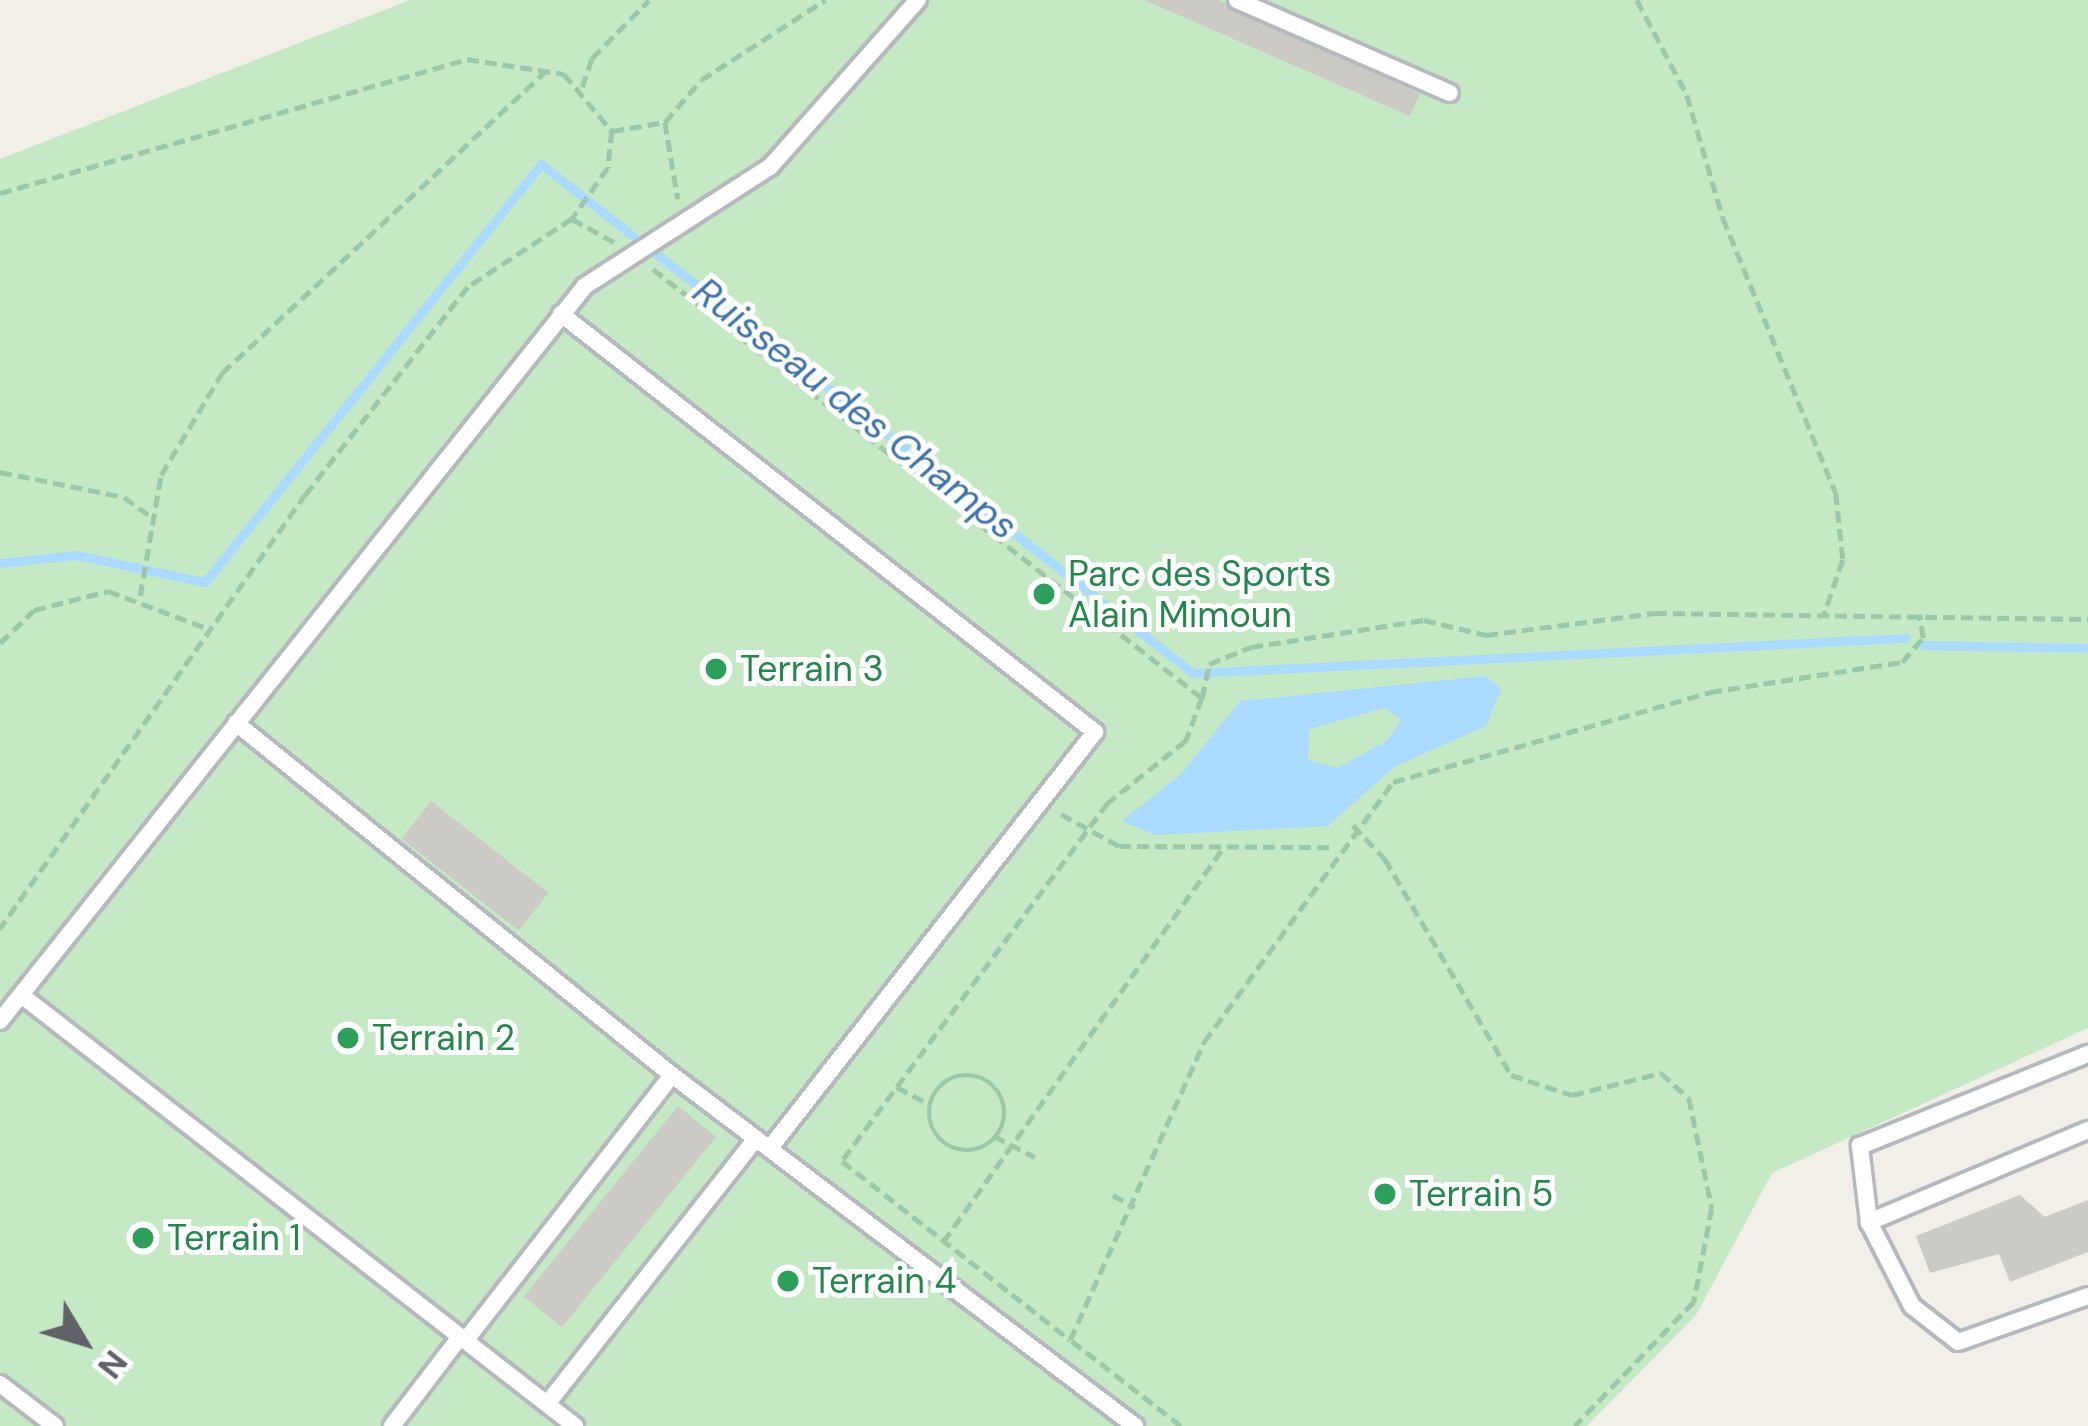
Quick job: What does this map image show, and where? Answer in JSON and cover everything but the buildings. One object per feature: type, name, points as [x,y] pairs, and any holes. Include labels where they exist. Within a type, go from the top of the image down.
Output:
[{"type":"lane","points":[[0,1021],[25,998],[561,314],[635,250],[682,223],[819,120],[918,0]]},
{"type":"lane","points":[[1237,0],[1450,93]]},
{"type":"lane","points":[[547,1404],[1095,732],[561,314]]},
{"type":"lane","points":[[236,723],[671,1075],[1135,1426]]},
{"type":"lane","points":[[25,998],[574,1426]]},
{"type":"lane","points":[[2088,1054],[1860,1146],[1869,1222],[1912,1306],[1958,1342],[2088,1296]]},
{"type":"lane","points":[[392,1426],[671,1075]]},
{"type":"lane","points":[[1869,1222],[2088,1130]]},
{"type":"lane","points":[[0,1384],[55,1426]]},
{"type":"path","points":[[582,87],[592,58],[649,0]]},
{"type":"path","points":[[612,131],[665,122],[700,80],[825,0]]},
{"type":"path","points":[[1637,0],[1687,95],[1723,218],[1836,493],[1843,560],[1825,615]]},
{"type":"path","points":[[0,194],[467,59],[546,71],[582,87],[612,131],[597,185],[572,219],[469,287],[212,630],[0,929]]},
{"type":"path","points":[[140,596],[150,516],[187,420],[222,373],[546,71]]},
{"type":"path","points":[[665,122],[682,223]]},
{"type":"path","points":[[572,219],[635,250],[1202,698]]},
{"type":"path","points":[[0,472],[124,496],[150,516]]},
{"type":"path","points":[[0,643],[54,603],[140,596],[212,630]]},
{"type":"path","points":[[1181,1426],[842,1161],[1084,835],[1186,741],[1209,664],[1424,620],[1486,635],[1655,613],[2088,620]]},
{"type":"path","points":[[1070,1340],[1135,1207],[1204,1042],[1336,847],[1393,782],[1445,759],[1710,692],[1902,662],[1923,638],[1919,614]]},
{"type":"path","points":[[1044,799],[1084,835],[1224,846],[1336,847]]},
{"type":"path","points":[[1353,825],[1385,859],[1511,1075],[1572,1094],[1660,1073],[1689,1098],[1712,1208],[1694,1302],[1575,1426]]},
{"type":"path","points":[[943,1242],[1224,846]]},
{"type":"path","points":[[895,1086],[929,1104],[940,1145],[982,1151],[1009,1117],[991,1080],[951,1073],[929,1104]]},
{"type":"path","points":[[994,1136],[1035,1157]]},
{"type":"path","points":[[1113,1196],[1135,1207]]},
{"type":"green space","name":"Parc des Sports Alain Mimoun","points":[[410,0],[2088,0],[2088,1028],[1772,1173],[1696,1315],[1587,1426],[0,1426],[0,159]]},
{"type":"water","points":[[1486,676],[1501,689],[1486,726],[1394,767],[1328,826],[1155,835],[1122,821],[1181,774],[1240,701]],"holes":[[[1385,708],[1401,720],[1387,740],[1338,768],[1308,760],[1309,729]]]},
{"type":"waterway","name":"Ruisseau des Champs","points":[[0,563],[76,555],[205,582],[541,164],[1193,673],[1905,638]]},
{"type":"waterway","name":"Ruisseau des Champs","points":[[1924,645],[2088,648]]},
{"type":"place","name":"Parc des Sports Alain Mimoun","points":[[1044,594]]},
{"type":"place","name":"Terrain 3","points":[[716,669]]},
{"type":"place","name":"Terrain 2","points":[[348,1038]]},
{"type":"place","name":"Terrain 5","points":[[1385,1194]]},
{"type":"place","name":"Terrain 1","points":[[143,1238]]},
{"type":"place","name":"Terrain 4","points":[[788,1281]]}]
